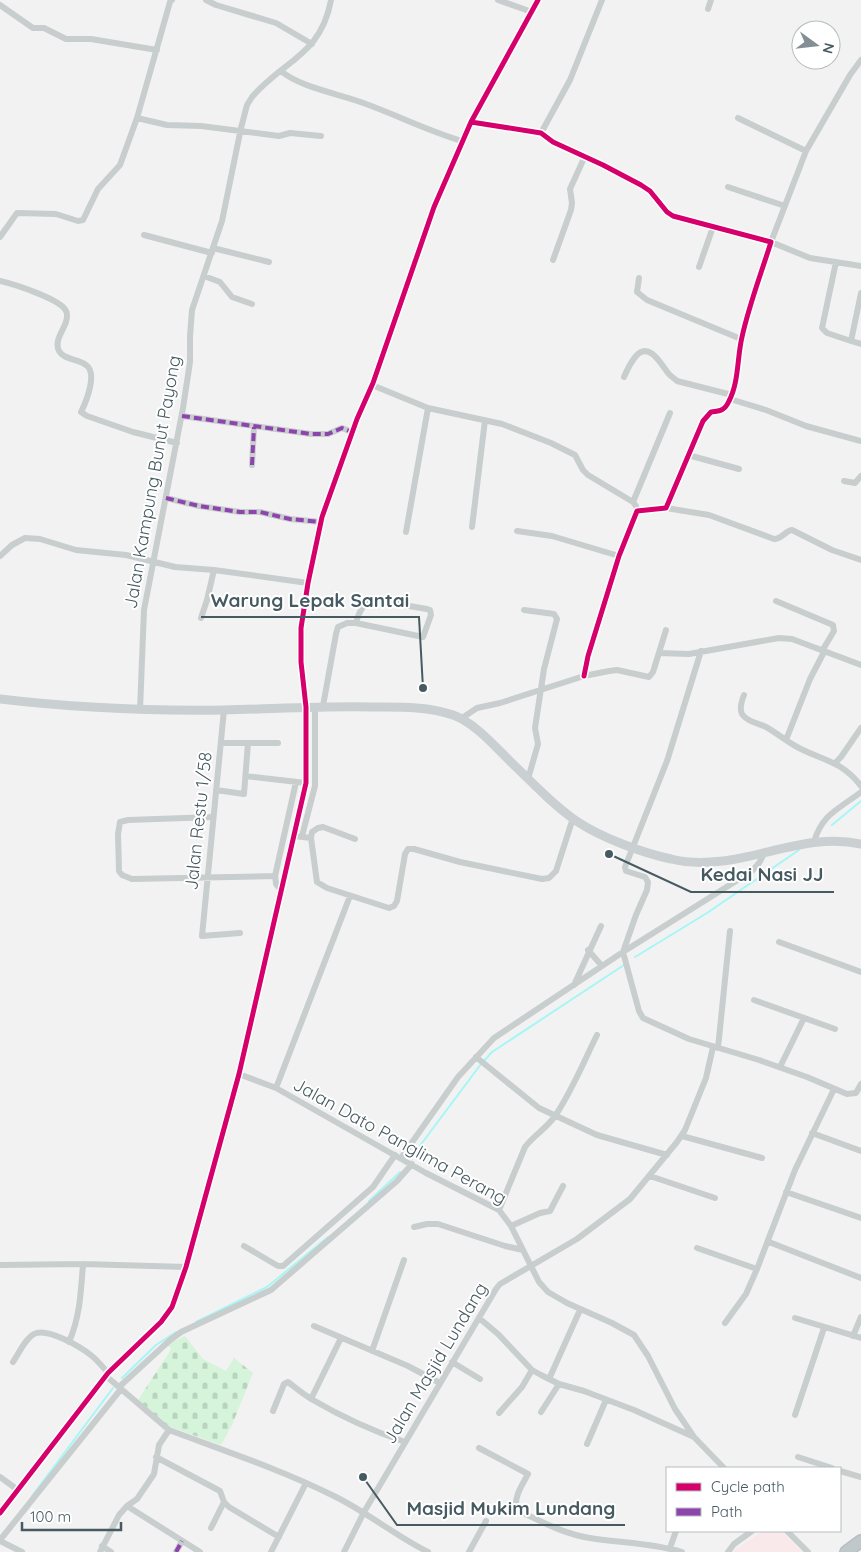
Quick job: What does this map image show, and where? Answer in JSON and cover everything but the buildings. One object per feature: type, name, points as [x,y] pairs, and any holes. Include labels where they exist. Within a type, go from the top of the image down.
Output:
[{"type":"highway","points":[[846,1552],[861,1541]]},
{"type":"main road","points":[[0,699],[56,706],[140,710],[315,707],[392,707],[435,710],[462,718],[469,723],[528,779],[573,818],[594,830],[632,846],[671,859],[695,863],[727,861],[814,842],[835,840],[861,844]]},
{"type":"street","points":[[0,237],[17,213],[56,214],[78,221],[82,220],[98,189],[120,165],[137,118],[172,0]]},
{"type":"street","points":[[206,0],[216,5],[276,23],[312,44]]},
{"type":"street","name":"Jalan Kampung Bunut Payong","points":[[140,710],[144,610],[182,416],[190,362],[190,321],[192,310],[222,222],[247,105],[258,90],[312,44],[326,17],[330,0]]},
{"type":"street","points":[[498,0],[532,12]]},
{"type":"street","points":[[302,836],[315,786],[315,707],[301,662],[301,628],[321,522],[352,432],[372,385],[434,207],[471,122],[538,0]]},
{"type":"street","points":[[541,134],[570,80],[602,0]]},
{"type":"street","points":[[708,9],[711,0]]},
{"type":"street","points":[[0,5],[33,28],[44,28],[66,39],[91,39],[157,50]]},
{"type":"street","points":[[666,508],[707,415],[711,412],[722,411],[731,397],[738,367],[741,339],[752,297],[806,151],[850,75],[861,60]]},
{"type":"street","points":[[281,71],[297,82],[365,103],[435,133],[462,141]]},
{"type":"street","points":[[137,118],[167,126],[201,126],[279,136],[290,133],[321,136]]},
{"type":"street","points":[[738,118],[806,151]]},
{"type":"street","points":[[471,122],[541,134],[552,142],[585,156],[650,191],[667,212],[673,216],[771,242],[810,258],[861,266]]},
{"type":"street","points":[[553,260],[571,210],[570,189],[585,156]]},
{"type":"street","points":[[728,187],[785,206]]},
{"type":"street","points":[[699,267],[713,227]]},
{"type":"street","points":[[144,235],[269,262]]},
{"type":"street","points":[[836,262],[822,328],[827,333],[861,344]]},
{"type":"street","points":[[204,276],[220,282],[232,297],[252,304]]},
{"type":"street","points":[[639,278],[637,292],[647,300],[741,339]]},
{"type":"street","points":[[0,281],[31,291],[62,306],[66,310],[66,322],[59,337],[58,346],[60,353],[86,365],[92,379],[81,412],[87,416],[134,432],[177,443]]},
{"type":"street","points":[[851,341],[861,293]]},
{"type":"street","points":[[624,377],[636,355],[650,352],[657,357],[669,375],[677,381],[731,397],[806,426],[861,441]]},
{"type":"street","points":[[372,385],[428,408],[502,424],[551,443],[575,455],[588,475],[633,502],[636,506],[637,511],[619,556],[588,656],[584,676]]},
{"type":"street","points":[[406,532],[428,408]]},
{"type":"street","points":[[633,502],[670,413]]},
{"type":"street","points":[[182,416],[311,434],[332,433],[342,428],[352,432]]},
{"type":"street","points":[[472,527],[485,420]]},
{"type":"street","points":[[252,465],[254,427]]},
{"type":"street","points":[[688,455],[739,469]]},
{"type":"street","points":[[844,481],[855,483],[861,476]]},
{"type":"street","points":[[166,498],[199,506],[240,512],[260,512],[290,519],[321,522]]},
{"type":"street","points":[[637,511],[666,508],[706,515],[774,539],[778,539],[792,530],[832,550],[861,560]]},
{"type":"street","points":[[517,531],[552,536],[619,556]]},
{"type":"street","points":[[0,556],[12,545],[25,538],[40,539],[76,550],[126,555],[175,567],[214,570],[308,583]]},
{"type":"street","points":[[201,618],[214,570]]},
{"type":"street","points":[[0,1513],[107,1375],[168,1314],[186,1267],[239,1074],[270,947],[306,783],[315,707],[338,626],[356,623],[423,637],[431,615],[430,610],[427,609],[374,600],[369,601],[360,610],[356,623]]},
{"type":"street","points":[[776,601],[833,625],[834,631],[810,679],[786,740]]},
{"type":"street","points":[[524,610],[554,614],[557,619],[544,669],[535,728],[538,744],[528,779]]},
{"type":"street","points":[[462,718],[477,708],[500,704],[584,676],[617,670],[648,677],[653,672],[666,630]]},
{"type":"street","points":[[659,653],[689,654],[779,638],[792,639],[861,665]]},
{"type":"street","points":[[701,651],[667,761],[632,846],[625,869],[627,872],[645,877],[648,885],[623,952],[639,1011],[643,1018],[689,1039],[780,1067],[847,1094],[853,1094],[859,1090],[861,1084]]},
{"type":"street","points":[[744,695],[741,708],[744,716],[806,751],[835,763],[855,778],[861,786]]},
{"type":"street","name":"Jalan Restu 1/58","points":[[224,710],[202,936],[240,933]]},
{"type":"street","points":[[835,763],[861,728]]},
{"type":"street","points":[[220,743],[278,743]]},
{"type":"street","points":[[216,790],[244,794],[248,743]]},
{"type":"street","points":[[246,776],[306,783]]},
{"type":"street","points":[[281,890],[276,884],[275,876],[296,782]]},
{"type":"street","points":[[814,842],[816,833],[825,818],[861,792]]},
{"type":"street","points":[[213,817],[128,820],[120,822],[118,834],[119,871],[122,875],[132,879],[275,876]]},
{"type":"street","points":[[355,839],[323,828],[318,828],[312,832],[311,838],[317,882],[323,887],[389,908],[394,906],[397,901],[405,854],[408,849],[460,862],[548,878],[556,871],[573,818]]},
{"type":"street","points":[[295,836],[311,838]]},
{"type":"street","points":[[244,1246],[278,1266],[282,1266],[373,1187],[448,1091],[480,1060],[494,1038],[623,952],[752,871],[764,854]]},
{"type":"street","points":[[276,1088],[350,896]]},
{"type":"street","points":[[574,985],[600,926]]},
{"type":"street","name":"Jalan Masjid Lundang","points":[[344,1552],[364,1512],[500,1284],[577,1240],[619,1208],[630,1199],[682,1136],[704,1083],[716,1047],[730,931]]},
{"type":"street","points":[[779,942],[861,972]]},
{"type":"street","points":[[588,950],[602,966]]},
{"type":"street","points":[[754,1000],[835,1028]]},
{"type":"street","points":[[780,1067],[804,1018]]},
{"type":"street","points":[[499,1210],[525,1146],[542,1132],[556,1115],[597,1034]]},
{"type":"street","points":[[480,1060],[539,1108],[597,1135],[667,1155]]},
{"type":"street","name":"Jalan Dato Panglima Perang","points":[[239,1074],[276,1088],[398,1157],[499,1210],[511,1226],[539,1282],[548,1292],[580,1310],[612,1323],[634,1335],[648,1356],[675,1409],[694,1437],[723,1467]]},
{"type":"street","points":[[725,1324],[746,1294],[769,1242],[786,1192],[834,1089]]},
{"type":"street","points":[[812,1134],[861,1151]]},
{"type":"street","points":[[682,1136],[762,1158]]},
{"type":"street","points":[[20,1551],[0,1541],[120,1388],[181,1332],[271,1290],[397,1181],[412,1164]]},
{"type":"street","points":[[650,1176],[715,1198]]},
{"type":"street","points":[[511,1226],[550,1211],[563,1186]]},
{"type":"street","points":[[786,1192],[861,1218]]},
{"type":"street","points":[[414,1227],[438,1224],[523,1250]]},
{"type":"street","points":[[769,1242],[861,1278]]},
{"type":"street","points":[[697,1248],[757,1270]]},
{"type":"street","points":[[372,1351],[404,1260]]},
{"type":"street","points":[[0,1265],[83,1264],[186,1267]]},
{"type":"street","points":[[69,1342],[76,1326],[80,1308],[83,1264]]},
{"type":"street","points":[[549,1379],[580,1310]]},
{"type":"street","points":[[853,1336],[861,1317]]},
{"type":"street","points":[[478,1318],[498,1334],[532,1370],[559,1384],[584,1391],[634,1410],[694,1437]]},
{"type":"street","points":[[795,1318],[861,1338]]},
{"type":"street","points":[[314,1326],[440,1382]]},
{"type":"street","points":[[795,1415],[824,1328]]},
{"type":"street","points":[[13,1362],[31,1336],[36,1333],[49,1333],[69,1342],[92,1357],[120,1388],[169,1430],[306,1483],[364,1512],[416,1549],[428,1552]]},
{"type":"street","points":[[311,1399],[341,1338]]},
{"type":"street","points":[[452,1362],[480,1379]]},
{"type":"street","points":[[499,1413],[522,1387],[532,1370]]},
{"type":"street","points":[[273,1410],[286,1382],[311,1399],[373,1431],[405,1442]]},
{"type":"street","points":[[541,1412],[559,1384]]},
{"type":"street","points":[[586,1444],[606,1400]]},
{"type":"street","points":[[111,1552],[101,1549],[119,1515],[127,1506],[138,1499],[154,1474],[159,1445],[169,1430]]},
{"type":"street","points":[[479,1448],[528,1474],[515,1504],[517,1510],[542,1523],[575,1535],[670,1548],[682,1552]]},
{"type":"street","points":[[156,1457],[220,1491],[224,1502],[229,1507],[279,1537]]},
{"type":"street","points":[[798,1458],[829,1467]]},
{"type":"street","points":[[841,1471],[861,1477]]},
{"type":"street","points":[[0,1477],[18,1490]]},
{"type":"street","points":[[271,1552],[306,1483]]},
{"type":"street","points":[[211,1528],[224,1502]]},
{"type":"street","points":[[127,1506],[200,1552]]},
{"type":"street","points":[[469,1552],[486,1521]]},
{"type":"street","points":[[670,1548],[676,1532]]},
{"type":"street","points":[[728,1552],[734,1544],[751,1532]]},
{"type":"street","points":[[788,1532],[808,1552]]},
{"type":"street","points":[[176,1552],[182,1540]]},
{"type":"shaded area","points":[[783,1532],[802,1552],[733,1551],[760,1533]]},
{"type":"green space","points":[[185,1336],[203,1359],[226,1371],[234,1358],[253,1373],[232,1425],[221,1445],[168,1426],[138,1400],[170,1351],[169,1344]]},
{"type":"waterway","points":[[832,825],[861,801]]},
{"type":"waterway","points":[[635,957],[707,913],[799,850]]},
{"type":"waterway","points":[[484,1061],[492,1052],[624,965]]},
{"type":"waterway","points":[[416,1151],[481,1064]]},
{"type":"waterway","points":[[369,1201],[400,1172]]},
{"type":"waterway","points":[[196,1322],[267,1287],[328,1237]]},
{"type":"waterway","points":[[122,1378],[156,1345],[176,1332]]},
{"type":"waterway","points":[[32,1496],[113,1388]]},
{"type":"marked path","points":[[182,416],[311,434],[328,434],[342,428],[352,432]]},
{"type":"marked path","points":[[252,465],[254,427]]},
{"type":"marked path","points":[[166,498],[199,506],[240,512],[260,512],[290,519],[321,522]]},
{"type":"marked path","points":[[176,1552],[182,1541]]},
{"type":"cycle path","points":[[0,1513],[108,1373],[161,1322],[172,1307],[186,1267],[239,1074],[306,783],[306,707],[301,662],[301,628],[322,517],[357,419],[373,383],[434,207],[471,122],[538,0]]},
{"type":"cycle path","points":[[471,122],[541,133],[553,142],[641,185],[650,191],[667,212],[673,216],[771,242],[745,325],[732,394],[724,408],[711,412],[703,421],[666,508],[637,511],[619,556],[588,656],[584,676]]},
{"type":"place","name":"Warung Lepak Santai","points":[[423,688]]},
{"type":"place","name":"Kedai Nasi JJ","points":[[609,854]]},
{"type":"place","name":"Masjid Mukim Lundang","points":[[363,1477]]}]
